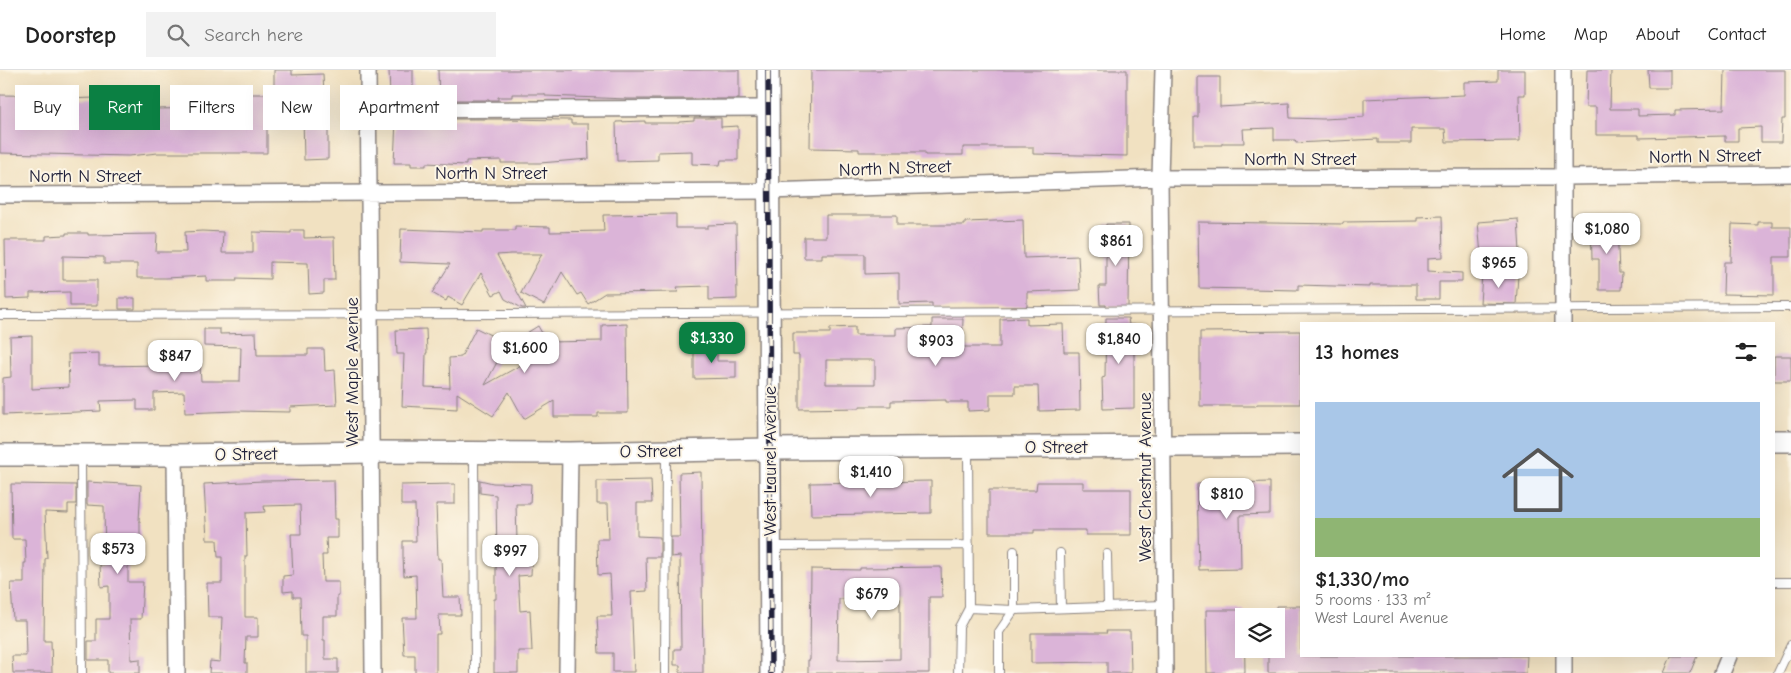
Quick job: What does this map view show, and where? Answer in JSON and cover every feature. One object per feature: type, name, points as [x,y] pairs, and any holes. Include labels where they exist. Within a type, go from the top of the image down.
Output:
[{"type":"street","name":"West Maple Avenue","points":[[368,70],[368,85]]},
{"type":"street","name":"West Laurel Avenue","points":[[768,70],[771,673]]},
{"type":"street","name":"West Chestnut Avenue","points":[[1163,70],[1160,178],[1165,673]]},
{"type":"street","points":[[1563,70],[1563,317]]},
{"type":"street","points":[[457,110],[768,108]]},
{"type":"street","name":"West Maple Avenue","points":[[368,130],[373,673]]},
{"type":"street","name":"North N Street","points":[[0,195],[768,191],[1160,178],[1564,177],[1791,174]]},
{"type":"street","name":"O Street","points":[[0,455],[372,452],[570,453],[770,448],[1300,445]]},
{"type":"street","points":[[567,673],[570,453]]},
{"type":"street","points":[[175,455],[177,673]]},
{"type":"street","points":[[1564,657],[1564,673]]},
{"type":"street","points":[[1722,673],[1729,657]]},
{"type":"lane","points":[[0,315],[1162,312],[1563,317],[1791,307]]},
{"type":"lane","points":[[958,673],[959,627],[969,608],[968,448]]},
{"type":"lane","points":[[665,673],[666,451]]},
{"type":"lane","points":[[474,452],[475,673]]},
{"type":"lane","points":[[81,455],[82,673]]},
{"type":"lane","points":[[770,546],[969,545]]},
{"type":"lane","points":[[999,673],[999,632],[1014,610],[1014,551]]},
{"type":"lane","points":[[1060,553],[1061,608]]},
{"type":"lane","points":[[1107,554],[1108,606]]},
{"type":"lane","points":[[1775,582],[1791,582]]},
{"type":"lane","points":[[969,608],[1014,610],[1164,604]]},
{"type":"lane","points":[[1778,673],[1791,645]]},
{"type":"building","points":[[274,70],[292,70],[292,75],[323,74],[323,85],[274,85]]},
{"type":"building","points":[[389,70],[413,70],[413,85],[390,85]]},
{"type":"building","points":[[438,70],[739,70],[739,99],[628,99],[512,94],[512,97],[498,97],[498,100],[457,100],[457,85],[438,85]]},
{"type":"building","points":[[811,70],[1127,70],[1127,156],[1033,154],[1033,147],[963,147],[963,155],[925,155],[925,152],[859,152],[859,149],[810,148]]},
{"type":"building","points":[[1498,70],[1525,70],[1525,95],[1519,95],[1520,141],[1446,142],[1445,129],[1411,129],[1411,143],[1378,143],[1378,139],[1296,143],[1295,140],[1274,140],[1274,128],[1243,129],[1244,143],[1194,145],[1194,117],[1198,117],[1198,77],[1220,77],[1220,107],[1289,103],[1290,118],[1323,119],[1364,117],[1364,99],[1464,95],[1464,82],[1498,81]]},
{"type":"building","points":[[1587,70],[1611,70],[1610,109],[1638,109],[1638,116],[1675,115],[1675,110],[1724,109],[1725,70],[1785,70],[1785,119],[1782,119],[1781,142],[1761,142],[1761,127],[1738,128],[1738,141],[1725,141],[1725,136],[1639,138],[1639,135],[1596,135],[1596,107],[1586,107]]},
{"type":"building","points":[[1648,70],[1670,70],[1670,88],[1649,88]]},
{"type":"building","points":[[253,94],[263,94],[263,130],[267,130],[267,153],[158,153],[129,156],[0,153],[0,95],[15,95],[15,130],[79,130],[79,99],[89,98],[89,130],[160,130],[160,109],[170,109],[170,130],[253,130]]},
{"type":"building","points":[[694,118],[721,118],[721,127],[738,126],[738,160],[721,160],[720,165],[692,164],[692,151],[658,152],[658,160],[617,161],[616,122],[679,123],[694,121]]},
{"type":"building","points":[[457,119],[571,120],[571,124],[588,124],[589,159],[540,163],[501,163],[501,160],[466,161],[466,165],[426,163],[426,166],[411,166],[411,163],[394,163],[396,130],[457,130]]},
{"type":"building","points":[[303,130],[328,130],[328,159],[304,160]]},
{"type":"building","points":[[676,214],[676,228],[708,228],[708,225],[736,224],[737,299],[709,300],[709,286],[677,287],[678,292],[605,293],[588,304],[581,293],[577,295],[562,272],[544,305],[521,293],[542,254],[511,254],[497,255],[526,308],[522,308],[505,299],[501,291],[493,295],[481,273],[462,305],[448,297],[446,301],[432,293],[450,264],[400,262],[401,229],[483,232],[483,230],[515,230],[515,226],[550,227],[550,232],[604,231],[603,215]]},
{"type":"building","points":[[826,215],[897,215],[897,225],[965,225],[965,222],[1023,220],[1024,258],[1078,256],[1080,290],[1027,292],[1027,307],[932,308],[932,303],[899,304],[899,273],[865,274],[865,254],[822,254],[822,258],[804,258],[804,237],[826,237]]},
{"type":"building","points":[[1442,216],[1443,257],[1428,258],[1428,271],[1462,273],[1462,282],[1439,282],[1439,299],[1416,299],[1416,285],[1370,285],[1370,287],[1298,285],[1298,290],[1199,288],[1198,222],[1343,224],[1343,222],[1417,221],[1417,217]]},
{"type":"building","points":[[1518,219],[1520,252],[1481,255],[1478,222]]},
{"type":"building","points":[[1758,222],[1772,222],[1772,227],[1791,227],[1791,257],[1774,257],[1774,295],[1723,294],[1724,262],[1731,262],[1732,224],[1758,225]]},
{"type":"building","points":[[1591,223],[1617,223],[1619,273],[1622,273],[1621,290],[1599,290],[1599,259],[1592,259]]},
{"type":"building","points":[[1106,224],[1129,224],[1128,307],[1106,307],[1106,305],[1100,305],[1099,286],[1106,286]]},
{"type":"building","points":[[291,230],[304,230],[304,238],[334,237],[335,280],[324,280],[324,293],[309,294],[308,263],[270,262],[270,279],[236,278],[237,281],[206,281],[206,276],[137,278],[137,264],[104,264],[104,257],[63,256],[63,280],[97,280],[97,306],[70,306],[70,292],[30,293],[30,298],[6,299],[5,240],[46,240],[46,236],[66,235],[66,233],[88,233],[88,235],[157,234],[156,252],[186,252],[185,232],[223,232],[222,253],[253,253],[253,232],[291,233]]},
{"type":"building","points":[[1482,274],[1518,276],[1516,304],[1480,303]]},
{"type":"building","points":[[119,298],[135,298],[135,309],[119,309]]},
{"type":"building","points":[[1027,318],[1027,325],[1063,324],[1064,352],[1079,352],[1080,410],[1039,411],[1038,386],[1015,386],[1015,394],[990,394],[990,410],[968,411],[968,402],[946,402],[946,400],[891,401],[891,406],[860,406],[860,408],[799,409],[799,355],[793,355],[793,333],[830,333],[830,328],[855,327],[855,335],[896,335],[896,328],[932,327],[932,319],[963,319],[962,347],[1000,347],[1000,319]],"holes":[[[826,360],[875,360],[875,384],[826,384]]]},
{"type":"building","points":[[1106,318],[1128,318],[1129,325],[1134,325],[1134,408],[1103,409],[1102,378],[1105,377]]},
{"type":"building","points":[[627,324],[628,413],[598,413],[598,417],[554,417],[554,401],[524,419],[509,392],[493,416],[457,393],[457,409],[402,406],[404,354],[397,354],[396,330],[426,329],[425,387],[450,388],[449,358],[461,357],[476,328],[507,343],[485,385],[530,360],[517,339],[538,326],[547,342],[602,341],[602,325]]},
{"type":"building","points":[[204,329],[220,329],[220,334],[256,333],[257,355],[308,355],[308,349],[324,349],[325,371],[335,370],[337,405],[290,407],[290,412],[236,411],[185,413],[184,392],[154,393],[154,410],[137,410],[137,400],[100,401],[101,411],[3,415],[3,378],[11,377],[10,337],[32,336],[32,389],[69,387],[68,354],[99,353],[99,366],[166,365],[166,368],[200,367],[201,381],[240,381],[241,347],[204,346]]},
{"type":"building","points":[[1300,331],[1300,404],[1200,406],[1200,332]]},
{"type":"building","points":[[694,345],[717,345],[717,361],[736,361],[736,378],[694,379]]},
{"type":"building","points":[[1775,356],[1791,356],[1791,381],[1775,381]]},
{"type":"building","points":[[701,472],[703,673],[680,673],[680,665],[674,665],[674,649],[681,649],[680,556],[671,557],[671,537],[680,537],[679,473]]},
{"type":"building","points":[[334,480],[335,519],[338,519],[338,538],[326,538],[327,555],[322,555],[323,582],[339,582],[339,596],[337,596],[337,616],[323,616],[323,640],[325,640],[325,659],[338,659],[338,673],[306,673],[306,636],[301,636],[300,597],[293,597],[293,591],[283,592],[283,576],[293,575],[291,534],[301,534],[300,505],[264,506],[265,512],[246,513],[245,617],[258,617],[258,637],[246,637],[245,663],[247,663],[247,673],[209,673],[210,661],[220,662],[222,617],[208,617],[207,583],[222,583],[222,557],[218,557],[217,540],[207,540],[204,484]]},
{"type":"building","points":[[480,480],[493,483],[531,484],[530,504],[516,504],[517,541],[532,540],[531,575],[518,576],[520,611],[530,610],[532,651],[518,651],[518,673],[494,673],[494,599],[496,599],[497,559],[496,495],[480,493]]},
{"type":"building","points":[[651,480],[652,503],[637,503],[637,536],[660,537],[660,557],[646,557],[647,591],[631,592],[634,672],[613,672],[613,653],[599,653],[597,616],[612,616],[610,574],[598,575],[597,539],[609,539],[608,504],[597,504],[597,481]]},
{"type":"building","points":[[931,481],[931,513],[811,515],[810,483]]},
{"type":"building","points":[[87,482],[141,485],[140,540],[128,541],[128,582],[143,582],[141,619],[130,619],[131,660],[140,659],[140,673],[108,673],[108,660],[88,660],[88,641],[96,641],[96,619],[109,619],[109,586],[101,587],[100,564],[105,564],[104,506],[87,505]]},
{"type":"building","points":[[1037,482],[1083,482],[1083,489],[1131,489],[1131,535],[1086,535],[1086,530],[1034,530],[1034,533],[989,533],[989,490],[1036,490]]},
{"type":"building","points":[[1270,482],[1270,514],[1240,515],[1241,569],[1199,570],[1197,484]]},
{"type":"building","points":[[11,484],[76,485],[76,504],[68,504],[68,513],[45,512],[47,558],[45,559],[44,641],[51,641],[52,673],[13,673],[12,656],[26,656],[25,620],[13,620],[11,583],[24,583],[24,563],[26,563],[25,539],[12,539]]},
{"type":"building","points":[[455,484],[455,504],[436,504],[438,559],[441,559],[443,597],[460,597],[461,615],[439,615],[440,634],[436,634],[436,673],[415,673],[415,655],[404,655],[402,618],[417,618],[416,575],[404,576],[403,557],[403,541],[416,541],[415,505],[401,505],[401,485]]},
{"type":"building","points":[[941,567],[942,597],[929,597],[929,673],[808,673],[808,660],[810,660],[811,569],[860,570],[860,568]],"holes":[[[900,598],[900,659],[838,660],[839,599]]]},
{"type":"building","points":[[1276,606],[1300,606],[1300,657],[1527,657],[1526,673],[1268,673],[1268,658],[1285,658],[1285,608],[1276,608]]},
{"type":"building","points":[[1206,610],[1235,610],[1235,658],[1245,658],[1245,673],[1207,673]]},
{"type":"building","points":[[1106,631],[1130,631],[1131,673],[1107,673],[1107,662],[1031,663],[1031,633],[1107,633]]},
{"type":"building","points":[[1671,657],[1697,657],[1690,673],[1664,673]]},
{"type":"railway","points":[[768,70],[771,673]]}]
